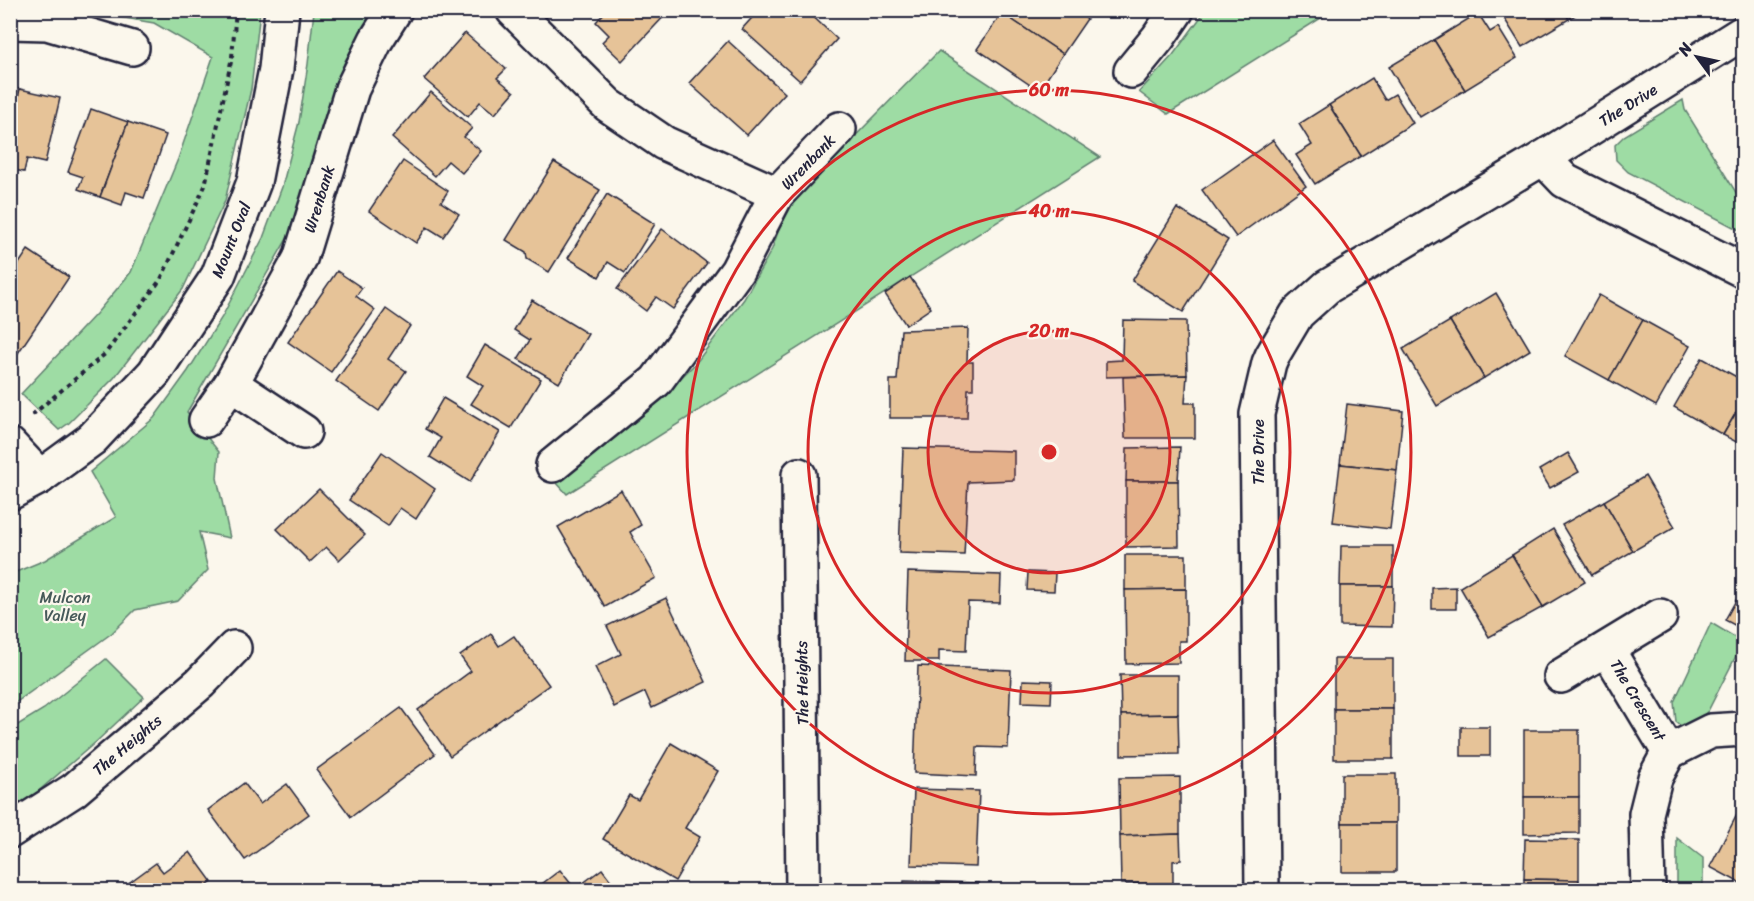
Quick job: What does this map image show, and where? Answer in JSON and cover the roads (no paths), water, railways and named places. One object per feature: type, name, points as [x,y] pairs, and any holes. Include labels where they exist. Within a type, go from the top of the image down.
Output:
[{"type":"main road","name":"Mount Oval","points":[[10,493],[40,477],[92,439],[154,373],[218,276],[254,182],[276,69],[282,10]]},
{"type":"main road","name":"Wrenbank","points":[[206,420],[231,384],[300,259],[352,89],[376,40],[395,10]]},
{"type":"main road","name":"Wrenbank","points":[[513,10],[608,105],[664,143],[777,194]]},
{"type":"main road","points":[[1131,71],[1177,10]]},
{"type":"main road","points":[[10,22],[50,17],[132,48]]},
{"type":"main road","name":"The Drive","points":[[1262,891],[1257,414],[1269,363],[1297,314],[1327,287],[1543,158],[1743,32]]},
{"type":"main road","name":"Wrenbank","points":[[553,465],[656,381],[737,271],[777,194],[839,129]]},
{"type":"main road","points":[[1543,158],[1565,181],[1743,271]]},
{"type":"main road","points":[[231,384],[304,432]]},
{"type":"main road","points":[[19,432],[40,477]]},
{"type":"main road","name":"The Heights","points":[[800,475],[803,891]]},
{"type":"main road","name":"The Crescent","points":[[1561,676],[1660,616]]},
{"type":"main road","name":"The Heights","points":[[10,831],[75,790],[200,683],[234,648]]},
{"type":"main road","name":"The Crescent","points":[[1607,649],[1669,752]]},
{"type":"main road","name":"The Crescent","points":[[1648,891],[1646,814],[1655,778],[1669,752],[1710,731],[1743,729]]},
{"type":"park label","name":"Mulcon Valley","points":[[65,606]]}]
